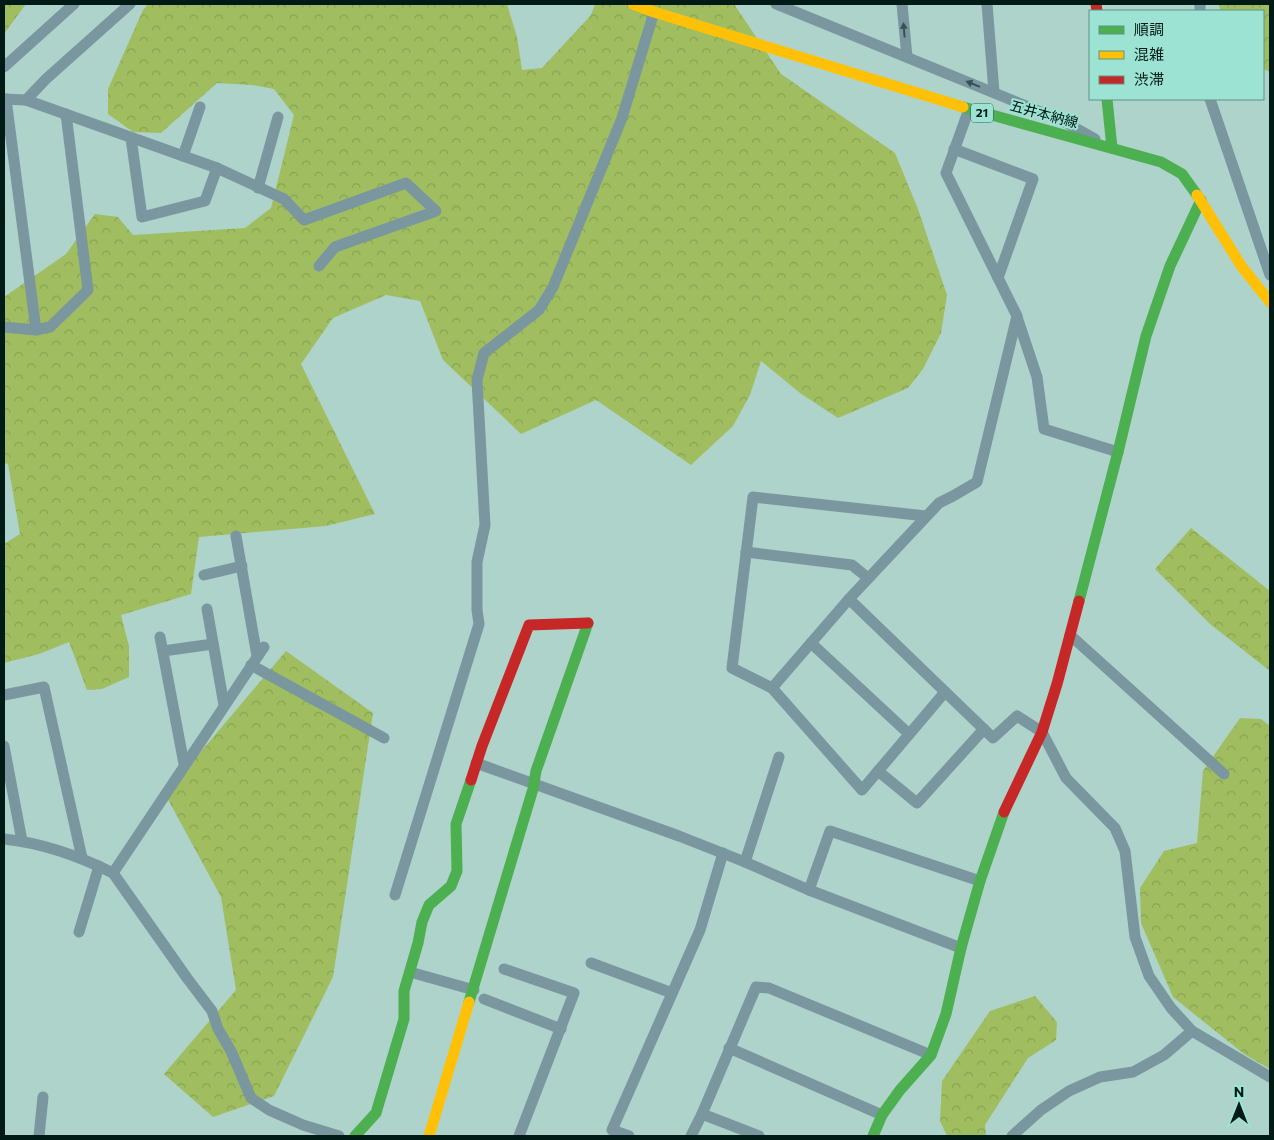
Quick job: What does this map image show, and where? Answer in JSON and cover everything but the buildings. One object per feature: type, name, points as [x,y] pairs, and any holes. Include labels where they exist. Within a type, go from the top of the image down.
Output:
[{"type":"street","points":[[4,66],[74,4]]},
{"type":"street","points":[[26,100],[46,79],[130,4]]},
{"type":"street","name":"五井本納線","points":[[633,4],[969,109],[1161,162],[1182,174],[1201,200],[1242,267],[1270,302]]},
{"type":"street","points":[[776,4],[1063,121],[1112,148]]},
{"type":"street","points":[[902,4],[906,57]]},
{"type":"street","points":[[987,4],[994,92]]},
{"type":"street","points":[[395,895],[478,624],[478,562],[485,525],[478,380],[484,353],[539,310],[554,287],[622,118],[654,12]]},
{"type":"street","points":[[36,330],[5,99],[26,100],[217,168],[284,199],[304,220],[406,183],[436,212],[334,247],[319,266]]},
{"type":"street","points":[[1106,100],[1112,148]]},
{"type":"street","points":[[1210,100],[1270,274]]},
{"type":"street","points":[[183,156],[200,107]]},
{"type":"street","points":[[969,109],[946,174],[1017,316],[1037,377],[1044,428],[1118,452]]},
{"type":"street","points":[[4,327],[36,330],[50,326],[88,290],[66,114]]},
{"type":"street","points":[[258,188],[278,117]]},
{"type":"street","points":[[131,138],[142,217],[205,201],[217,168]]},
{"type":"street","points":[[954,149],[1034,179],[998,278]]},
{"type":"street","points":[[873,1136],[882,1115],[900,1090],[932,1055],[946,1014],[961,948],[980,881],[1001,818],[1042,732],[1070,635],[1146,336],[1170,266],[1201,200]]},
{"type":"street","points":[[772,688],[849,599],[926,516],[939,503],[977,482],[1017,316]]},
{"type":"street","points":[[926,516],[753,497],[732,668],[772,688],[862,790],[945,692]]},
{"type":"street","points":[[113,872],[257,656],[236,536]]},
{"type":"street","points":[[746,552],[852,565],[868,578]]},
{"type":"street","points":[[204,575],[242,566]]},
{"type":"street","points":[[849,599],[993,738],[1017,716],[1042,732],[1066,778],[1115,828],[1125,851],[1135,936],[1149,976],[1171,1008],[1192,1031],[1270,1077]]},
{"type":"street","points":[[207,609],[224,705]]},
{"type":"street","points":[[355,1136],[376,1113],[404,1019],[404,991],[422,922],[429,905],[452,886],[457,872],[456,824],[476,763],[529,624],[589,624],[536,771],[534,784],[474,990],[429,1136]]},
{"type":"street","points":[[1070,635],[1224,774]]},
{"type":"street","points":[[160,637],[184,764]]},
{"type":"street","points":[[811,643],[909,734]]},
{"type":"street","points":[[163,651],[213,644]]},
{"type":"street","points":[[257,656],[384,738]]},
{"type":"street","points":[[4,695],[44,687],[82,858]]},
{"type":"street","points":[[878,771],[916,803],[984,729]]},
{"type":"street","points":[[4,746],[22,841]]},
{"type":"street","points":[[745,862],[779,758]]},
{"type":"street","points":[[476,763],[723,853],[810,890],[961,948]]},
{"type":"street","points":[[810,890],[830,831],[980,881]]},
{"type":"street","points":[[4,839],[22,841],[82,858],[113,872],[186,978],[212,1011],[218,1030],[231,1050],[251,1098],[269,1110],[334,1136]]},
{"type":"street","points":[[629,1136],[612,1130],[700,930],[723,853]]},
{"type":"street","points":[[79,932],[99,866]]},
{"type":"street","points":[[590,963],[672,992]]},
{"type":"street","points":[[504,968],[574,993],[519,1136]]},
{"type":"street","points":[[410,972],[474,990]]},
{"type":"street","points":[[691,1136],[756,986],[769,988],[932,1055]]},
{"type":"street","points":[[484,999],[561,1030]]},
{"type":"street","points":[[1012,1136],[1041,1110],[1070,1091],[1100,1077],[1133,1072],[1164,1055],[1192,1031]]},
{"type":"street","points":[[729,1048],[882,1115]]},
{"type":"street","points":[[39,1136],[43,1097]]},
{"type":"street","points":[[702,1114],[758,1136]]},
{"type":"green space","points":[[4,4],[26,4],[4,34]]},
{"type":"green space","points":[[148,4],[507,4],[517,37],[522,70],[542,68],[591,15],[595,4],[734,4],[781,74],[895,153],[918,209],[947,295],[941,333],[923,369],[908,388],[838,418],[800,393],[761,361],[750,395],[733,426],[691,465],[596,400],[521,434],[443,360],[420,301],[386,295],[333,318],[301,364],[375,514],[326,526],[199,537],[191,594],[121,615],[129,646],[129,677],[102,689],[87,690],[69,642],[39,654],[4,663],[4,544],[20,534],[8,464],[4,463],[4,297],[66,254],[95,214],[118,217],[133,235],[245,228],[271,208],[294,115],[274,89],[252,85],[217,83],[161,133],[133,132],[108,114],[108,89],[143,10]]},
{"type":"green space","points":[[1218,4],[1270,4],[1270,72],[1264,69],[1264,10],[1221,10]]},
{"type":"green space","points":[[1191,528],[1270,591],[1270,671],[1210,624],[1155,569]]},
{"type":"green space","points":[[286,651],[373,713],[333,977],[274,1096],[213,1117],[164,1074],[236,990],[221,897],[165,794]]},
{"type":"green space","points":[[1240,718],[1261,719],[1270,726],[1270,1069],[1244,1054],[1173,997],[1141,923],[1140,888],[1164,851],[1197,843],[1203,771]]},
{"type":"green space","points":[[1035,996],[1057,1022],[1056,1040],[1028,1058],[985,1125],[986,1136],[947,1136],[940,1121],[942,1081],[990,1011]]},
{"type":"traffic: fast","points":[[1107,100],[1112,148]]},
{"type":"traffic: fast","points":[[963,107],[1161,162],[1182,174],[1197,195]]},
{"type":"traffic: fast","points":[[1079,601],[1146,336],[1170,266],[1201,200]]},
{"type":"traffic: fast","points":[[469,1002],[533,789],[536,771],[588,623]]},
{"type":"traffic: fast","points":[[355,1136],[376,1113],[404,1019],[404,991],[422,922],[429,905],[451,886],[457,871],[456,824],[471,780]]},
{"type":"traffic: fast","points":[[873,1136],[882,1115],[900,1090],[931,1055],[946,1014],[961,948],[980,881],[1004,812]]},
{"type":"traffic: slow","points":[[633,4],[963,107]]},
{"type":"traffic: slow","points":[[1197,195],[1242,267],[1270,302]]},
{"type":"traffic: slow","points":[[429,1136],[469,1002]]},
{"type":"traffic: jam","points":[[1096,4],[1097,10]]},
{"type":"traffic: jam","points":[[1004,812],[1042,732],[1079,601]]},
{"type":"traffic: jam","points":[[471,780],[482,746],[529,625],[588,623]]}]
